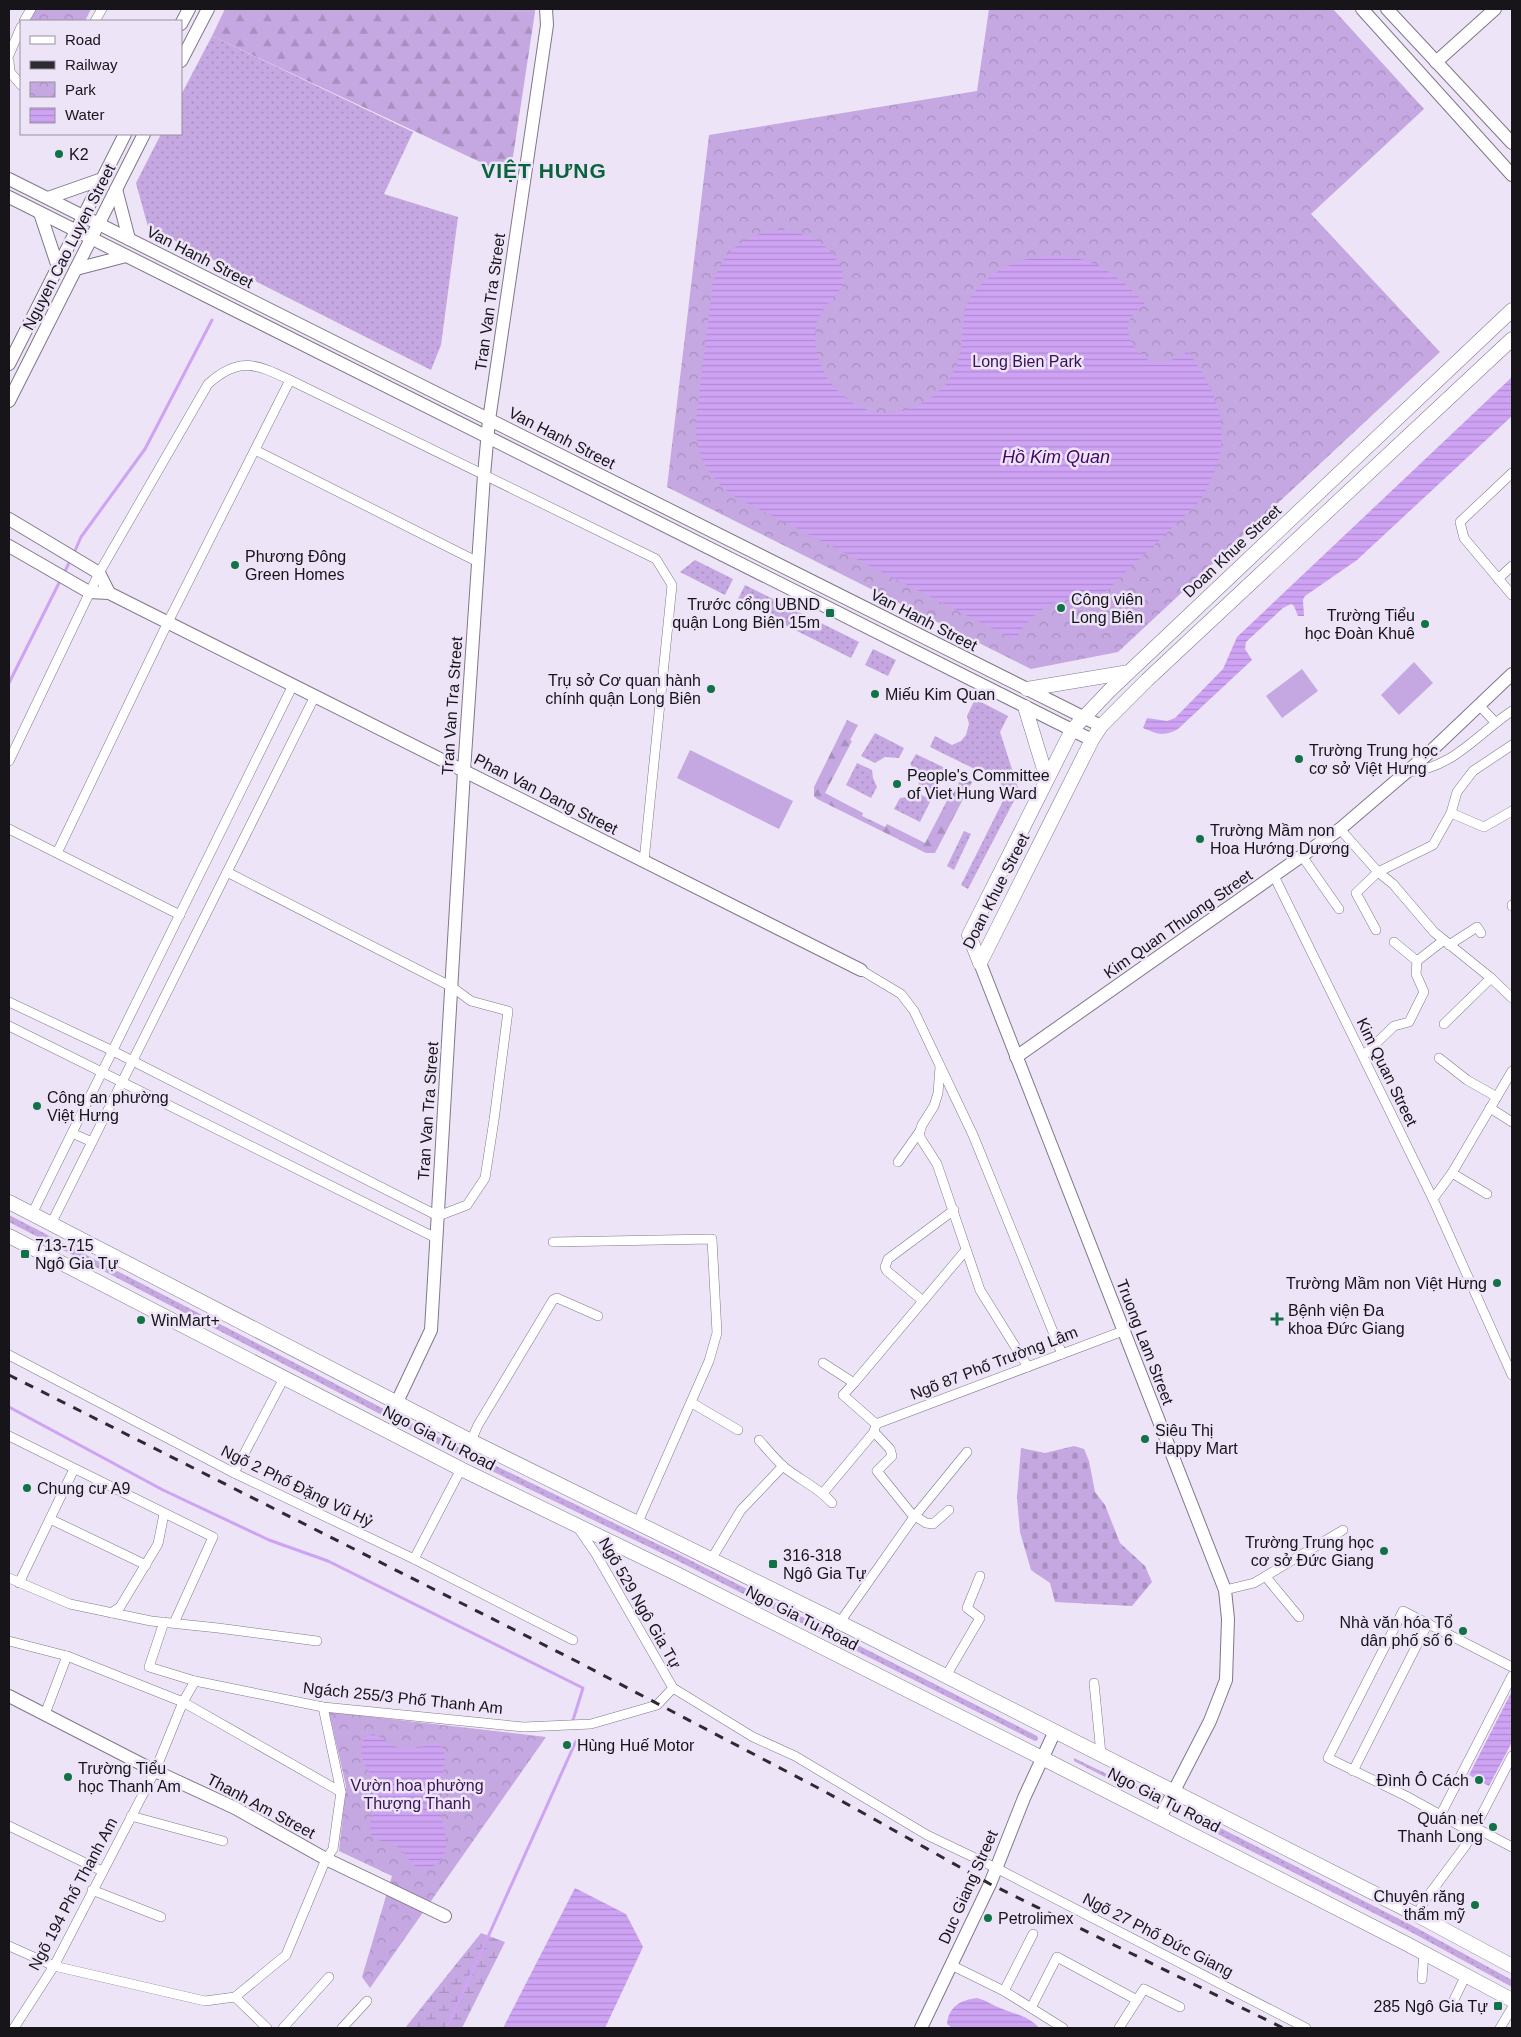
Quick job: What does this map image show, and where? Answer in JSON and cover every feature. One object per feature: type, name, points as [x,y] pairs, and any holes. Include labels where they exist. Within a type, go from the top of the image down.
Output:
[{"type":"main road","name":"Doan Khue Street","points":[[980,963],[969,935],[1072,730],[1130,672],[1512,310]]},
{"type":"main road","name":"Doan Khue Street","points":[[980,963],[1092,740],[1101,726],[1154,673],[1512,339]]},
{"type":"main road","points":[[1027,689],[1130,672]]},
{"type":"main road","points":[[1025,707],[1047,778]]},
{"type":"main road","name":"Ngo Gia Tu Road","points":[[9,1202],[471,1441],[840,1622],[1417,1915],[1512,1966]]},
{"type":"main road","name":"Ngo Gia Tu Road","points":[[9,1236],[461,1469],[672,1572],[1424,1952],[1512,2000]]},
{"type":"street","points":[[96,20],[102,9]]},
{"type":"street","points":[[182,22],[189,9]]},
{"type":"street","points":[[182,59],[208,9]]},
{"type":"street","name":"Tran Van Tra Street","points":[[397,1402],[431,1330],[464,771],[484,475],[490,420],[546,25],[546,9]]},
{"type":"street","points":[[1362,9],[1512,175]]},
{"type":"street","points":[[1387,9],[1512,144]]},
{"type":"street","points":[[1436,62],[1495,9]]},
{"type":"street","points":[[10,49],[20,29]]},
{"type":"street","points":[[9,61],[10,72],[20,84]]},
{"type":"street","name":"Nguyen Cao Luyen Street","points":[[9,364],[125,135]]},
{"type":"street","name":"Nguyen Cao Luyen Street","points":[[9,401],[143,135]]},
{"type":"street","name":"Van Hanh Street","points":[[9,179],[1101,726]]},
{"type":"street","points":[[48,198],[102,179]]},
{"type":"street","points":[[116,189],[129,239]]},
{"type":"street","name":"Van Hanh Street","points":[[9,197],[1092,740]]},
{"type":"street","points":[[40,213],[58,267]]},
{"type":"street","points":[[76,269],[126,256]]},
{"type":"street","points":[[9,761],[99,573],[208,384],[222,372],[243,364],[266,369],[290,380],[656,559],[672,585],[644,861]]},
{"type":"street","points":[[57,852],[168,622],[290,380]]},
{"type":"street","points":[[256,450],[478,562]]},
{"type":"street","points":[[1512,474],[1460,522],[1464,538],[1512,595]]},
{"type":"street","points":[[9,519],[99,573],[109,593]]},
{"type":"street","name":"Phan Van Dang Street","points":[[9,546],[89,592],[109,593],[861,970]]},
{"type":"street","points":[[1498,578],[1512,566]]},
{"type":"street","name":"Kim Quan Thuong Street","points":[[1016,1057],[1340,829],[1406,772],[1512,674]]},
{"type":"street","points":[[32,1214],[293,685]]},
{"type":"street","points":[[51,1224],[315,696]]},
{"type":"street","points":[[1479,706],[1495,722]]},
{"type":"street","points":[[1406,772],[1422,772],[1445,762],[1472,745],[1495,722],[1512,711]]},
{"type":"street","points":[[1376,930],[1356,893],[1378,872],[1433,845],[1452,813],[1457,792],[1472,771],[1512,745]]},
{"type":"street","points":[[1452,813],[1484,827],[1512,811]]},
{"type":"street","points":[[9,829],[180,915]]},
{"type":"street","points":[[1340,829],[1434,932],[1491,978],[1512,998]]},
{"type":"street","points":[[1302,856],[1339,909]]},
{"type":"street","points":[[9,1002],[113,1051],[438,1216],[467,1205],[485,1178],[508,1011],[471,1001],[452,987],[227,872]]},
{"type":"street","name":"Kim Quan Street","points":[[1274,876],[1433,1199],[1512,1376]]},
{"type":"street","points":[[1417,961],[1446,942],[1477,926],[1481,933]]},
{"type":"street","points":[[1394,942],[1417,961]]},
{"type":"street","points":[[1362,1056],[1394,1026],[1409,1022],[1424,992],[1416,974],[1417,961]]},
{"type":"street","name":"Truong Lam Street","points":[[980,963],[1225,1590],[1228,1626],[1226,1680],[1216,1709],[1160,1818]]},
{"type":"street","points":[[861,970],[906,998],[914,1011],[976,1141],[1062,1354]]},
{"type":"street","points":[[1444,1024],[1491,978]]},
{"type":"street","points":[[9,1026],[436,1238]]},
{"type":"street","points":[[1439,1058],[1468,1080],[1496,1096]]},
{"type":"street","points":[[898,1162],[934,1106],[938,1093],[940,1065]]},
{"type":"street","points":[[1433,1199],[1452,1173],[1512,1071]]},
{"type":"street","points":[[1490,1108],[1512,1122]]},
{"type":"street","points":[[920,1130],[920,1139],[936,1164],[954,1210],[980,1290],[1028,1367]]},
{"type":"street","points":[[72,1133],[92,1142]]},
{"type":"street","points":[[1452,1173],[1487,1194]]},
{"type":"street","points":[[923,1301],[887,1271],[886,1263],[888,1259],[954,1210]]},
{"type":"street","points":[[553,1242],[712,1239],[716,1333],[709,1361],[638,1522]]},
{"type":"street","points":[[949,1510],[933,1524],[926,1523],[915,1516],[877,1471],[892,1456],[890,1449],[875,1428],[844,1395],[966,1250]]},
{"type":"street","points":[[471,1441],[478,1425],[555,1299],[598,1316]]},
{"type":"street","name":"Ngõ 87 Phố Trường Lâm","points":[[875,1428],[1123,1331]]},
{"type":"street","name":"Ngõ 2 Phố Đặng Vũ Hỷ","points":[[9,1355],[234,1474],[414,1559],[573,1640]]},
{"type":"street","points":[[823,1363],[854,1383]]},
{"type":"street","points":[[234,1474],[284,1378]]},
{"type":"street","points":[[692,1403],[738,1430]]},
{"type":"street","points":[[823,1493],[875,1428]]},
{"type":"street","points":[[759,1440],[783,1466],[814,1489],[823,1493],[832,1503]]},
{"type":"street","points":[[10,1441],[74,1469],[213,1537],[169,1623]]},
{"type":"street","points":[[840,1622],[915,1516],[967,1452]]},
{"type":"street","points":[[712,1558],[741,1510],[783,1466]]},
{"type":"street","points":[[19,1582],[74,1469]]},
{"type":"street","points":[[414,1559],[461,1469]]},
{"type":"street","points":[[111,1613],[120,1607],[158,1544],[164,1514]]},
{"type":"street","points":[[50,1519],[146,1565]]},
{"type":"street","name":"Ngõ 529 Ngô Gia Tự","points":[[524,1727],[591,1724],[657,1705],[673,1688],[596,1554],[577,1526]]},
{"type":"street","points":[[1225,1590],[1254,1583],[1343,1530]]},
{"type":"street","points":[[946,1676],[980,1618],[967,1608],[980,1576]]},
{"type":"street","points":[[1266,1576],[1300,1617]]},
{"type":"street","points":[[9,1578],[70,1604],[111,1613],[169,1623],[318,1641]]},
{"type":"street","points":[[1512,1667],[1403,1611],[1328,1758],[1474,1831],[1512,1847]]},
{"type":"street","name":"Ngách 255/3 Phố Thanh Am","points":[[169,1623],[149,1667],[195,1681],[323,1707],[524,1727]]},
{"type":"street","points":[[1353,1771],[1428,1623]]},
{"type":"street","points":[[9,1641],[67,1656],[183,1702],[341,1792]]},
{"type":"street","points":[[45,1714],[67,1656]]},
{"type":"street","points":[[1441,1814],[1512,1676]]},
{"type":"street","name":"Ngõ 194 Phố Thanh Am","points":[[13,2025],[54,1966],[132,1816],[154,1771],[183,1702],[195,1681]]},
{"type":"street","points":[[1094,1683],[1101,1754]]},
{"type":"street","name":"Ngõ 27 Phố Đức Giang","points":[[673,1688],[754,1737],[795,1756],[927,1835],[996,1868],[1306,2028]]},
{"type":"street","name":"Thanh Am Street","points":[[9,1696],[154,1771],[235,1808],[326,1859],[445,1916]]},
{"type":"street","points":[[9,1946],[54,1966],[205,2001],[235,1997],[286,1955],[332,1848],[341,1792],[323,1707]]},
{"type":"street","name":"Duc Giang Street","points":[[921,2028],[996,1868],[1026,1792],[1055,1731]]},
{"type":"street","points":[[1417,1915],[1425,1900],[1458,1858],[1474,1831],[1512,1756]]},
{"type":"street","points":[[132,1816],[223,1841]]},
{"type":"street","points":[[9,1826],[102,1871]]},
{"type":"street","points":[[92,1890],[161,1917]]},
{"type":"street","points":[[1004,1991],[1033,1934]]},
{"type":"street","points":[[1422,1979],[1424,1952]]},
{"type":"street","points":[[1030,2008],[1057,1956],[1137,2000]]},
{"type":"street","points":[[951,1965],[1004,1991],[1059,2027]]},
{"type":"street","points":[[1450,2008],[1466,1975]]},
{"type":"street","points":[[283,2028],[329,1977]]},
{"type":"street","points":[[1119,2028],[1144,1989],[1180,2007]]},
{"type":"street","points":[[235,1997],[267,2028]]},
{"type":"street","points":[[342,2028],[367,2001]]},
{"type":"street","points":[[1500,2028],[1512,2008]]},
{"type":"street","points":[[253,2028],[260,2021]]},
{"type":"green space","points":[[35,9],[91,9],[86,20],[30,20]]},
{"type":"green space","points":[[225,9],[427,9],[535,12],[510,176],[212,36]]},
{"type":"green space","points":[[535,9],[535,12],[427,10]]},
{"type":"green space","name":"Long Bien Park","points":[[989,9],[1333,9],[1424,109],[1311,214],[1440,352],[1118,652],[1031,669],[667,487],[709,135],[977,91]]},
{"type":"green space","points":[[212,36],[413,132],[384,194],[458,217],[441,345],[431,370],[148,227],[136,183],[160,135],[182,135],[182,93]]},
{"type":"green space","points":[[695,560],[733,579],[725,595],[680,572]]},
{"type":"green space","points":[[745,585],[859,642],[851,658],[737,601]]},
{"type":"green space","points":[[873,649],[896,660],[888,676],[865,665]]},
{"type":"green space","points":[[1414,662],[1433,683],[1399,715],[1381,695]]},
{"type":"green space","points":[[1302,669],[1318,691],[1282,718],[1266,696]]},
{"type":"green space","points":[[975,699],[1008,716],[1000,732],[1019,791],[968,889],[961,885],[1004,799],[1005,790],[999,781],[930,747],[935,736],[952,745],[961,741],[966,735],[969,724],[967,716]]},
{"type":"green space","points":[[847,720],[858,725],[850,740],[852,741],[825,793],[863,813],[862,816],[885,827],[887,824],[925,843],[952,791],[954,792],[962,777],[972,782],[935,853],[926,853],[814,796],[814,787]]},
{"type":"green space","points":[[875,733],[904,748],[899,758],[885,757],[875,763],[861,756]]},
{"type":"green space","points":[[690,750],[793,801],[779,829],[677,778]]},
{"type":"green space","points":[[916,754],[945,768],[935,793],[919,785],[918,774],[910,764]]},
{"type":"green space","points":[[857,763],[872,770],[877,787],[871,798],[846,785]]},
{"type":"green space","points":[[916,792],[931,800],[920,822],[894,809],[900,798],[909,797]]},
{"type":"green space","points":[[964,831],[971,834],[954,870],[947,866]]},
{"type":"green space","points":[[9,1215],[467,1452],[678,1554],[1037,1736],[1038,1740],[1035,1741],[676,1560],[465,1458],[9,1222]]},
{"type":"green space","points":[[1074,1446],[1084,1449],[1089,1461],[1095,1492],[1105,1505],[1120,1543],[1145,1566],[1152,1582],[1132,1606],[1055,1602],[1050,1583],[1031,1570],[1020,1532],[1017,1498],[1021,1448],[1045,1453]]},
{"type":"green space","name":"Vườn hoa phường Thượng Thanh","points":[[329,1712],[546,1737],[370,1988],[362,1977],[392,1876],[339,1851],[346,1786]]},
{"type":"green space","points":[[1074,1758],[1109,1775],[1113,1774],[1155,1797],[1118,1780],[1113,1781],[1074,1761]]},
{"type":"green space","points":[[1183,1811],[1187,1811],[1413,1926],[1512,1980],[1512,1987],[1411,1932],[1184,1817]]},
{"type":"green space","points":[[481,1933],[505,1942],[462,2028],[405,2028]]},
{"type":"water","name":"Hồ Kim Quan","points":[[783,230],[817,241],[825,246],[836,259],[841,269],[843,283],[818,319],[815,335],[816,351],[821,366],[839,393],[852,403],[866,410],[882,413],[907,409],[940,391],[956,366],[961,346],[966,306],[979,287],[993,274],[1009,265],[1027,259],[1046,256],[1065,256],[1101,267],[1145,303],[1132,316],[1128,324],[1130,338],[1138,351],[1151,361],[1165,362],[1188,351],[1211,389],[1221,425],[1222,443],[1211,481],[1199,502],[1099,598],[1073,598],[1050,605],[1031,619],[1015,640],[737,498],[719,483],[705,465],[696,432],[713,281],[724,259],[739,244],[759,234]]},
{"type":"water","points":[[1512,377],[1512,416],[1357,560],[1305,596],[1303,600],[1304,616],[1298,616],[1294,606],[1291,604],[1283,608],[1246,642],[1245,649],[1252,660],[1178,729],[1160,734],[1143,728],[1147,718],[1167,721],[1175,718],[1223,669],[1237,637]]},
{"type":"water","points":[[1512,1691],[1512,1742],[1489,1786],[1469,1775]]},
{"type":"water","points":[[373,1734],[402,1749],[438,1743],[442,1748],[445,1761],[438,1803],[446,1846],[442,1859],[434,1866],[419,1868],[415,1866],[398,1847],[381,1841],[371,1834],[370,1823],[376,1803],[376,1792],[372,1777],[365,1765],[361,1752],[365,1737]]},
{"type":"water","points":[[575,1888],[626,1914],[643,1947],[605,2028],[503,2028]]},
{"type":"water","points":[[977,1998],[1026,2018],[1039,2028],[952,2028],[947,2024],[953,2008],[961,2002]]},
{"type":"waterway","points":[[74,553],[81,537],[145,449],[212,320]]},
{"type":"waterway","points":[[64,573],[71,559]]},
{"type":"waterway","points":[[9,683],[61,579]]},
{"type":"waterway","points":[[9,1407],[163,1490],[269,1540],[328,1561],[583,1688],[573,1720]]},
{"type":"waterway","points":[[447,2028],[576,1741]]},
{"type":"railway","points":[[9,1375],[578,1662],[822,1790],[990,1884],[1283,2028]]},
{"type":"place","name":"K2","points":[[59,154]]},
{"type":"place","name":"Phương Đông Green Homes","points":[[235,565]]},
{"type":"place","name":"Công viên Long Biên","points":[[1061,608]]},
{"type":"place","name":"Trước cổng UBND quận Long Biên 15m","points":[[830,613]]},
{"type":"place","name":"Trường Tiểu học Đoàn Khuê","points":[[1425,624]]},
{"type":"place","name":"Trụ sở Cơ quan hành chính quận Long Biên","points":[[711,689]]},
{"type":"place","name":"Miếu Kim Quan","points":[[875,694]]},
{"type":"place","name":"Trường Trung học cơ sở Việt Hưng","points":[[1299,759]]},
{"type":"place","name":"People's Committee of Viet Hung Ward","points":[[897,784]]},
{"type":"place","name":"Trường Mầm non Hoa Hướng Dương","points":[[1200,839]]},
{"type":"place","name":"Công an phường Việt Hưng","points":[[37,1106]]},
{"type":"place","name":"713-715 Ngô Gia Tự","points":[[25,1254]]},
{"type":"place","name":"Trường Mầm non Việt Hưng","points":[[1497,1283]]},
{"type":"place","name":"Bệnh viện Đa khoa Đức Giang","points":[[1277,1319]]},
{"type":"place","name":"WinMart+","points":[[141,1320]]},
{"type":"place","name":"Siêu Thị Happy Mart","points":[[1145,1439]]},
{"type":"place","name":"Chung cư A9","points":[[27,1488]]},
{"type":"place","name":"Trường Trung học cơ sở Đức Giang","points":[[1384,1551]]},
{"type":"place","name":"316-318 Ngô Gia Tự","points":[[773,1564]]},
{"type":"place","name":"Nhà văn hóa Tổ dân phố số 6","points":[[1463,1631]]},
{"type":"place","name":"Hùng Huế Motor","points":[[567,1745]]},
{"type":"place","name":"Trường Tiểu học Thanh Am","points":[[68,1777]]},
{"type":"place","name":"Đình Ô Cách","points":[[1479,1780]]},
{"type":"place","name":"Quán net Thanh Long","points":[[1493,1827]]},
{"type":"place","name":"Chuyên răng thẩm mỹ","points":[[1475,1905]]},
{"type":"place","name":"Petrolimex","points":[[988,1918]]},
{"type":"place","name":"285 Ngô Gia Tự","points":[[1498,2006]]},
{"type":"district","name":"VIỆT HƯNG","points":[[544,170]]}]
